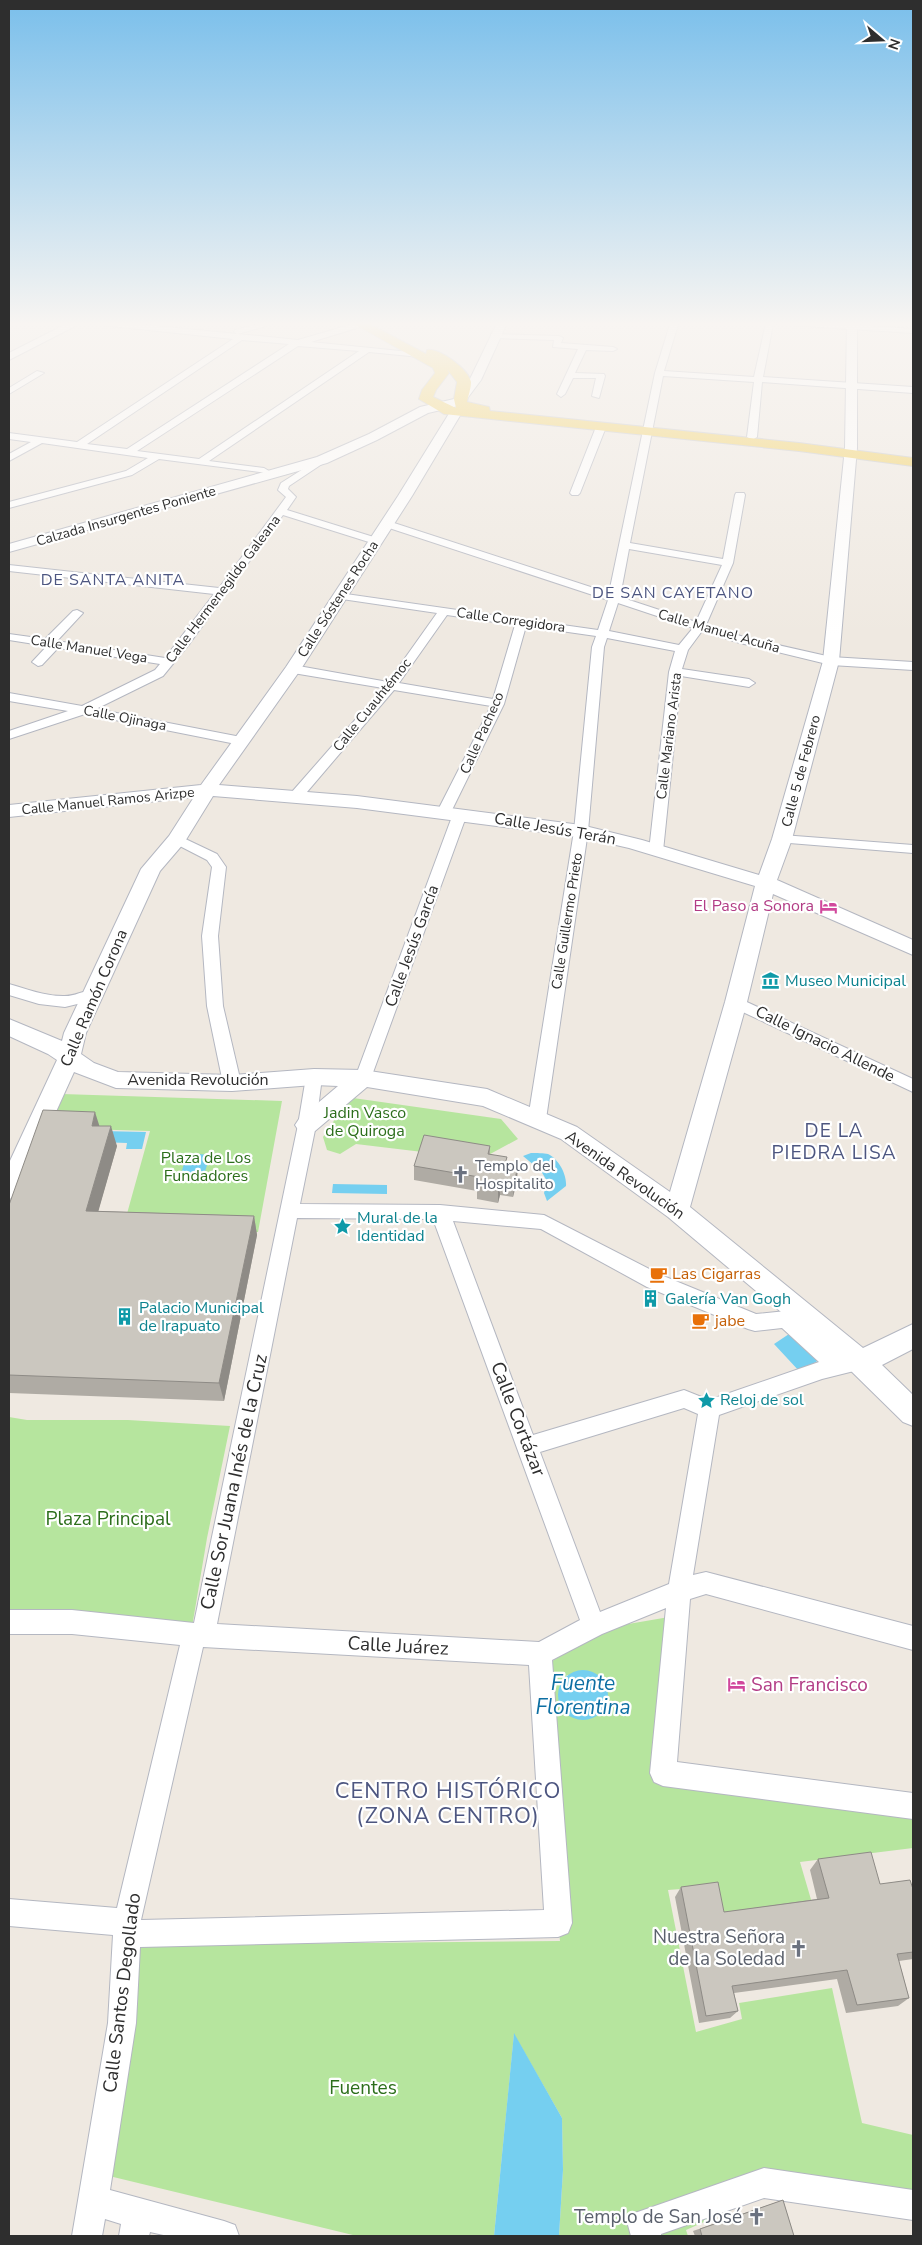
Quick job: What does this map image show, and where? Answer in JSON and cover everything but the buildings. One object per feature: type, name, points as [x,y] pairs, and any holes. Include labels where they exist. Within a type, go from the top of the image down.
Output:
[{"type":"main road","points":[[593,426],[752,437],[913,462]]},
{"type":"main road","points":[[623,426],[799,447],[913,456]]},
{"type":"street","points":[[79,445],[108,426]]},
{"type":"street","points":[[129,452],[169,426]]},
{"type":"street","points":[[201,462],[254,426]]},
{"type":"street","name":"Calzada Insurgentes Poniente","points":[[9,548],[322,460],[391,426]]},
{"type":"street","name":"Calle Sóstenes Rocha","points":[[208,790],[219,771],[293,669],[387,524],[447,426]]},
{"type":"street","name":"Calle Guillermo Prieto","points":[[537,1119],[581,831],[598,647],[604,634],[614,598],[648,426]]},
{"type":"street","points":[[752,437],[753,426]]},
{"type":"street","name":"Calle 5 de Febrero","points":[[678,1210],[736,1002],[766,883],[782,839],[831,661],[850,451],[850,426]]},
{"type":"street","points":[[575,494],[601,427]]},
{"type":"street","points":[[9,436],[264,471]]},
{"type":"street","name":"Calzada Insurgentes Poniente","points":[[9,543],[264,471],[363,439]]},
{"type":"street","points":[[9,458],[41,440]]},
{"type":"street","points":[[9,505],[129,473],[158,456]]},
{"type":"street","name":"Calle Hermenegildo Galeana","points":[[9,735],[84,710],[159,673],[222,592],[292,495],[283,490],[284,485],[322,460]]},
{"type":"street","name":"Calle Mariano Arista","points":[[656,851],[675,672],[682,649],[699,628],[728,563],[740,495]]},
{"type":"street","points":[[281,511],[376,541]]},
{"type":"street","name":"Calle Manuel Acuña","points":[[387,524],[614,598],[699,628],[744,641],[831,661],[913,666]]},
{"type":"street","points":[[624,545],[728,563]]},
{"type":"street","points":[[9,568],[222,592]]},
{"type":"street","name":"Calle Corregidora","points":[[339,596],[604,634],[682,649]]},
{"type":"street","name":"Calle Cuauhtémoc","points":[[296,796],[392,685],[444,611]]},
{"type":"street","points":[[38,662],[77,613]]},
{"type":"street","name":"Calle Pacheco","points":[[452,813],[498,704],[521,622]]},
{"type":"street","name":"Calle Manuel Vega","points":[[9,637],[169,662]]},
{"type":"street","points":[[293,669],[498,704]]},
{"type":"street","points":[[675,672],[749,683]]},
{"type":"street","name":"Calle Ojinaga","points":[[9,698],[84,710],[241,741]]},
{"type":"street","name":"Calle Jesús Terán","points":[[208,790],[296,796],[452,813],[581,831],[766,883],[913,948]]},
{"type":"street","name":"Calle Manuel Ramos Arizpe","points":[[9,811],[208,790]]},
{"type":"street","name":"Calle Ramón Corona","points":[[9,1189],[69,1058],[75,1033],[151,869],[177,838],[208,790]]},
{"type":"street","name":"Calle Jesús García","points":[[363,1078],[452,813]]},
{"type":"street","points":[[177,838],[212,857],[219,867],[211,944],[215,1006],[232,1083]]},
{"type":"street","points":[[782,839],[913,849]]},
{"type":"street","points":[[9,989],[39,999],[65,1002],[92,995]]},
{"type":"street","name":"Calle Ignacio Allende","points":[[736,1002],[913,1086]]},
{"type":"street","name":"Avenida Revolución","points":[[9,1027],[56,1048],[86,1069],[116,1080],[232,1083],[314,1077],[363,1078],[487,1098],[537,1119],[569,1133],[678,1210],[849,1364],[913,1413]]},
{"type":"street","name":"Calle Sor Juana Inés de la Cruz","points":[[199,1635],[307,1125],[314,1077]]},
{"type":"street","points":[[307,1125],[363,1078]]},
{"type":"street","points":[[289,1211],[440,1212],[544,1222],[654,1281],[755,1323],[786,1319],[849,1364]]},
{"type":"street","name":"Calle Cortázar","points":[[440,1212],[594,1626]]},
{"type":"street","points":[[528,1446],[684,1399],[709,1409],[822,1370],[849,1364],[913,1336]]},
{"type":"street","points":[[709,1409],[680,1591],[663,1772],[913,1806]]},
{"type":"street","points":[[9,1912],[126,1929],[558,1923],[540,1654],[594,1626],[680,1591],[706,1583],[913,1638]]},
{"type":"street","name":"Calle Juárez","points":[[9,1622],[72,1622],[199,1635],[540,1654]]},
{"type":"street","name":"Calle Santos Degollado","points":[[87,2236],[122,2023],[126,1929],[199,1635]]},
{"type":"street","points":[[645,2231],[764,2183],[913,2205]]},
{"type":"street","points":[[94,2201],[136,2225],[224,2236]]},
{"type":"green space","name":"Plaza de Los Fundadores","points":[[62,1094],[282,1101],[258,1232],[123,1228],[150,1131],[50,1128]]},
{"type":"green space","name":"Jadin Vasco de Quiroga","points":[[353,1098],[501,1119],[518,1139],[481,1159],[356,1144],[340,1154],[327,1150],[323,1137],[346,1103]]},
{"type":"green space","name":"Plaza Principal","points":[[9,1417],[27,1420],[128,1420],[230,1426],[207,1538],[192,1627],[72,1622],[9,1617]]},
{"type":"green space","name":"Fuentes","points":[[669,1617],[663,1773],[913,1810],[913,1848],[800,1862],[812,1903],[723,1913],[717,1886],[668,1890],[696,2032],[742,2019],[739,2003],[832,1988],[862,2123],[913,2135],[913,2208],[774,2191],[686,2230],[688,2236],[559,2236],[563,2170],[562,2118],[514,2034],[494,2236],[357,2236],[105,2175],[137,1945],[560,1941],[546,1665],[605,1628]],"holes":[[[567,1675],[603,1682],[607,1699],[559,1689]]]},
{"type":"water","points":[[101,1131],[146,1132],[142,1149],[126,1149],[127,1143],[99,1142]]},
{"type":"water","points":[[187,1153],[210,1155],[204,1175],[181,1174]]},
{"type":"water","points":[[531,1153],[542,1153],[552,1156],[564,1172],[566,1186],[547,1201],[544,1193],[547,1181],[541,1171],[523,1156]]},
{"type":"water","points":[[333,1184],[387,1185],[387,1194],[332,1193]]},
{"type":"water","points":[[792,1332],[819,1360],[800,1372],[774,1344]]},
{"type":"water","name":"Fuente Florentina","points":[[583,1670],[592,1672],[603,1681],[608,1695],[606,1704],[597,1715],[583,1720],[574,1718],[563,1709],[558,1695],[560,1686],[569,1675]]},
{"type":"water","points":[[514,2033],[562,2118],[563,2170],[559,2236],[494,2236]]},
{"type":"place","name":"El Paso a Sonora","points":[[828,906]]},
{"type":"place","name":"Museo Municipal","points":[[771,981]]},
{"type":"place","name":"Templo del Hospitalito","points":[[461,1175]]},
{"type":"place","name":"Mural de la Identidad","points":[[343,1227]]},
{"type":"place","name":"Las Cigarras","points":[[658,1274]]},
{"type":"place","name":"Galería Van Gogh","points":[[651,1299]]},
{"type":"place","name":"Palacio Municipal de Irapuato","points":[[125,1317]]},
{"type":"place","name":"jabe","points":[[701,1321]]},
{"type":"place","name":"Reloj de sol","points":[[706,1400]]},
{"type":"place","name":"San Francisco","points":[[737,1685]]},
{"type":"place","name":"Nuestra Señora de la Soledad","points":[[799,1948]]},
{"type":"place","name":"Templo de San José","points":[[756,2217]]},
{"type":"district","name":"DE SANTA ANITA","points":[[113,580]]},
{"type":"district","name":"DE SAN CAYETANO","points":[[673,593]]},
{"type":"district","name":"DE LA PIEDRA LISA","points":[[834,1142]]},
{"type":"district","name":"CENTRO HISTÓRICO (ZONA CENTRO)","points":[[448,1804]]}]
